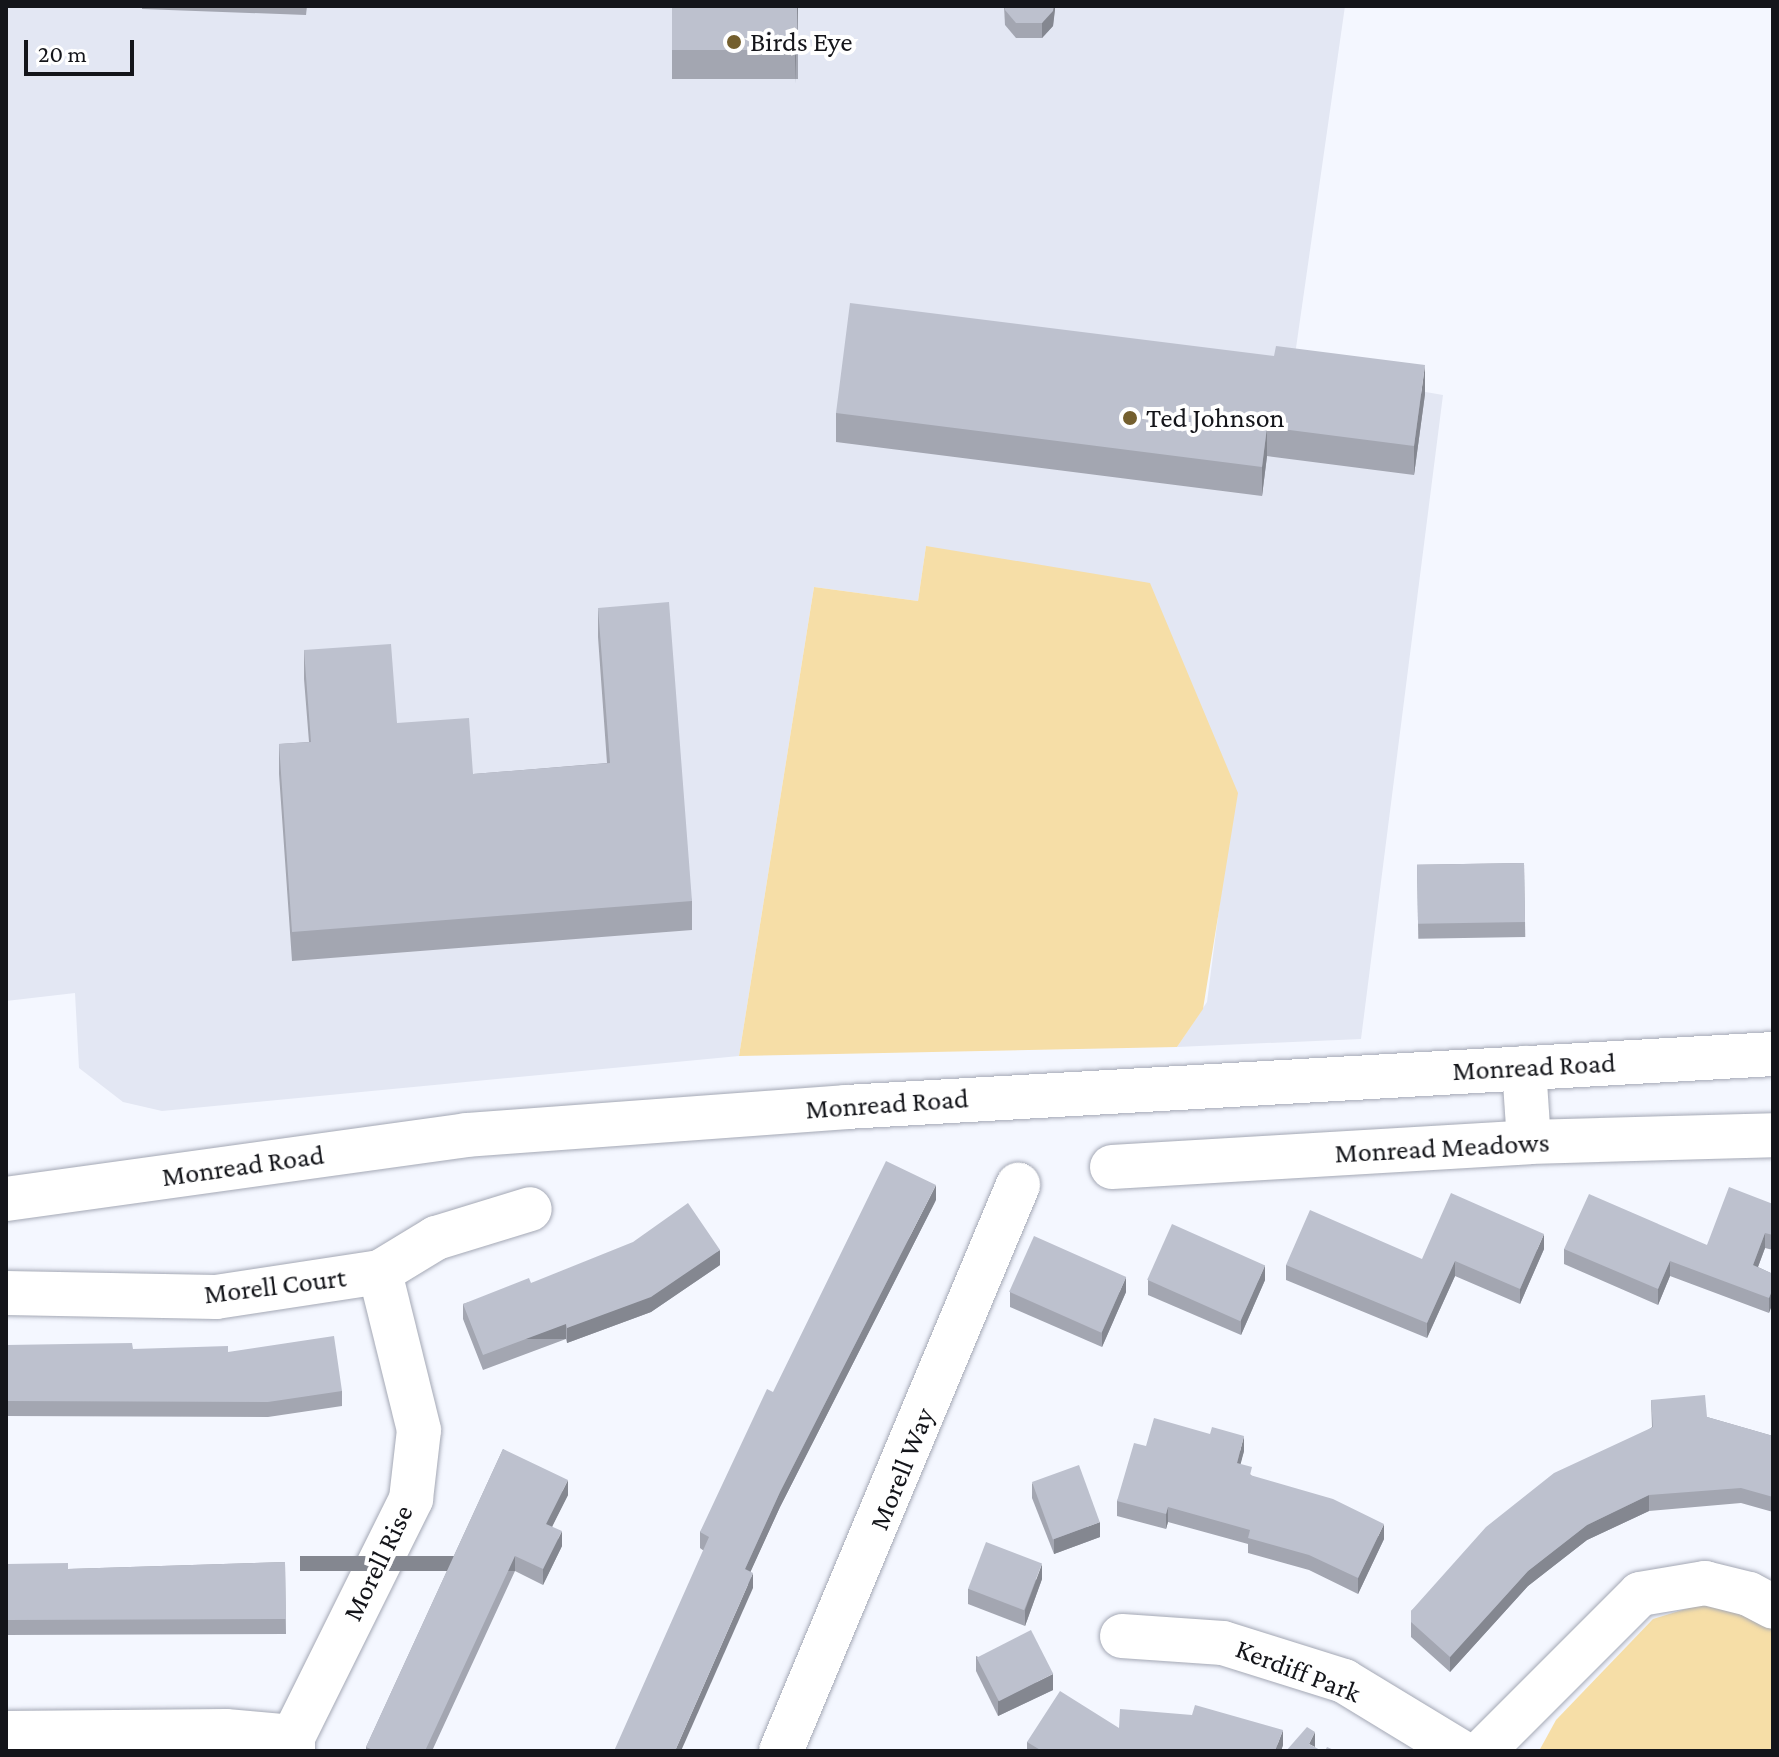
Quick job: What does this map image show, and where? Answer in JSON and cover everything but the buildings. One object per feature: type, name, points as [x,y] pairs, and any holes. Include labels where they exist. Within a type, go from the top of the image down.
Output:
[{"type":"street","name":"Monread Road","points":[[6,1199],[466,1135],[877,1105],[1773,1054]]},
{"type":"street","points":[[1524,1068],[1529,1142]]},
{"type":"street","name":"Monread Meadows","points":[[1112,1167],[1529,1142],[1773,1135]]},
{"type":"street","name":"Morell Way","points":[[781,1751],[1018,1185]]},
{"type":"street","name":"Morell Court","points":[[6,1293],[216,1297],[380,1272],[436,1238],[530,1209]]},
{"type":"street","name":"Morell Rise","points":[[293,1744],[411,1499],[419,1430],[380,1272]]},
{"type":"street","points":[[1483,1751],[1640,1594],[1705,1583],[1749,1594],[1773,1607]]},
{"type":"street","name":"Kerdiff Park","points":[[1122,1636],[1223,1643],[1344,1681],[1459,1751]]},
{"type":"street","points":[[6,1733],[226,1731],[293,1744]]},
{"type":"shaded area","points":[[6,6],[1345,6],[1293,369],[1443,395],[1361,1039],[1177,1047],[1207,1002],[1234,792],[926,546],[918,601],[814,587],[739,1056],[162,1111],[123,1102],[79,1068],[75,993],[6,1001]]},
{"type":"shaded area","points":[[926,546],[1150,583],[1238,793],[1203,1009],[1177,1047],[739,1056],[814,587],[918,601]]},
{"type":"shaded area","points":[[1705,1603],[1773,1622],[1773,1751],[1539,1751],[1556,1720],[1653,1619]]},
{"type":"place","name":"Birds Eye","points":[[734,42]]},
{"type":"place","name":"Ted Johnson","points":[[1130,418]]}]
